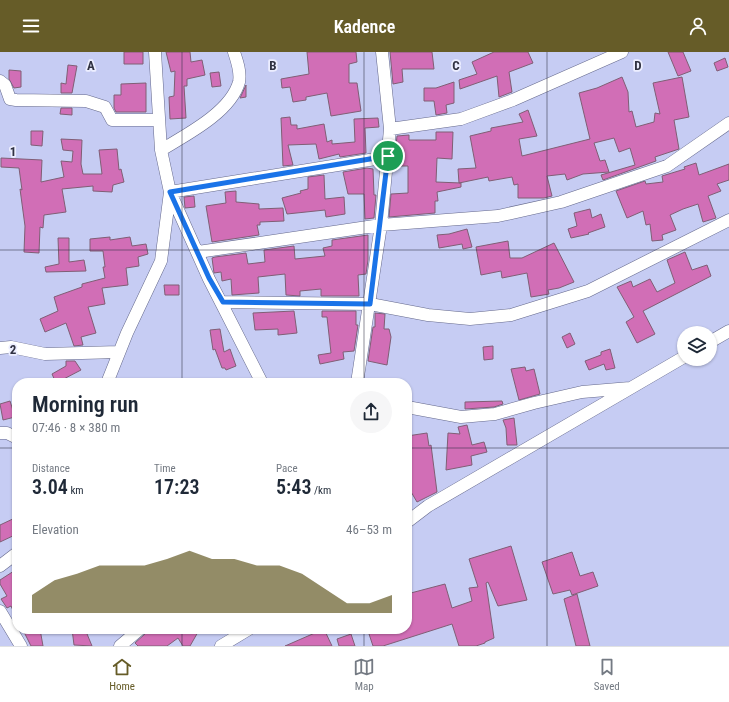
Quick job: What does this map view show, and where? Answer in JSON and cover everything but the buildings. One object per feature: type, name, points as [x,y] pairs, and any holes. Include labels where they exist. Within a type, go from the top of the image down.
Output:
[{"type":"street","points":[[155,52],[161,150],[170,192],[209,278],[223,302],[260,378]]},
{"type":"street","points":[[161,150],[202,125],[228,101],[239,81],[239,66],[234,52]]},
{"type":"street","points":[[358,378],[381,225],[388,156],[390,129],[382,52]]},
{"type":"street","points":[[390,129],[460,119],[513,100],[622,52]]},
{"type":"street","points":[[0,81],[5,85],[10,99],[86,101],[104,107],[112,120],[159,120]]},
{"type":"street","points":[[198,252],[381,225],[498,216],[561,202],[667,166],[729,123]]},
{"type":"street","points":[[170,192],[388,156]]},
{"type":"street","points":[[109,378],[119,352],[161,261],[170,192]]},
{"type":"street","points":[[223,302],[370,304],[428,315],[470,319],[511,315],[588,291],[729,220]]},
{"type":"street","points":[[717,338],[729,331]]},
{"type":"street","points":[[0,348],[12,347],[46,354],[119,352]]},
{"type":"street","points":[[412,518],[428,506],[677,361]]},
{"type":"street","points":[[412,408],[461,417],[495,414],[582,392],[632,388]]},
{"type":"street","points":[[0,433],[7,433],[12,436]]},
{"type":"street","points":[[0,566],[12,557]]},
{"type":"street","points":[[0,611],[12,631]]},
{"type":"street","points":[[14,634],[21,646]]},
{"type":"street","points":[[120,646],[134,634]]},
{"type":"street","points":[[221,646],[241,634]]},
{"type":"route","points":[[388,156],[381,225],[370,304],[223,302],[209,278],[170,192],[279,174],[388,156]]}]
